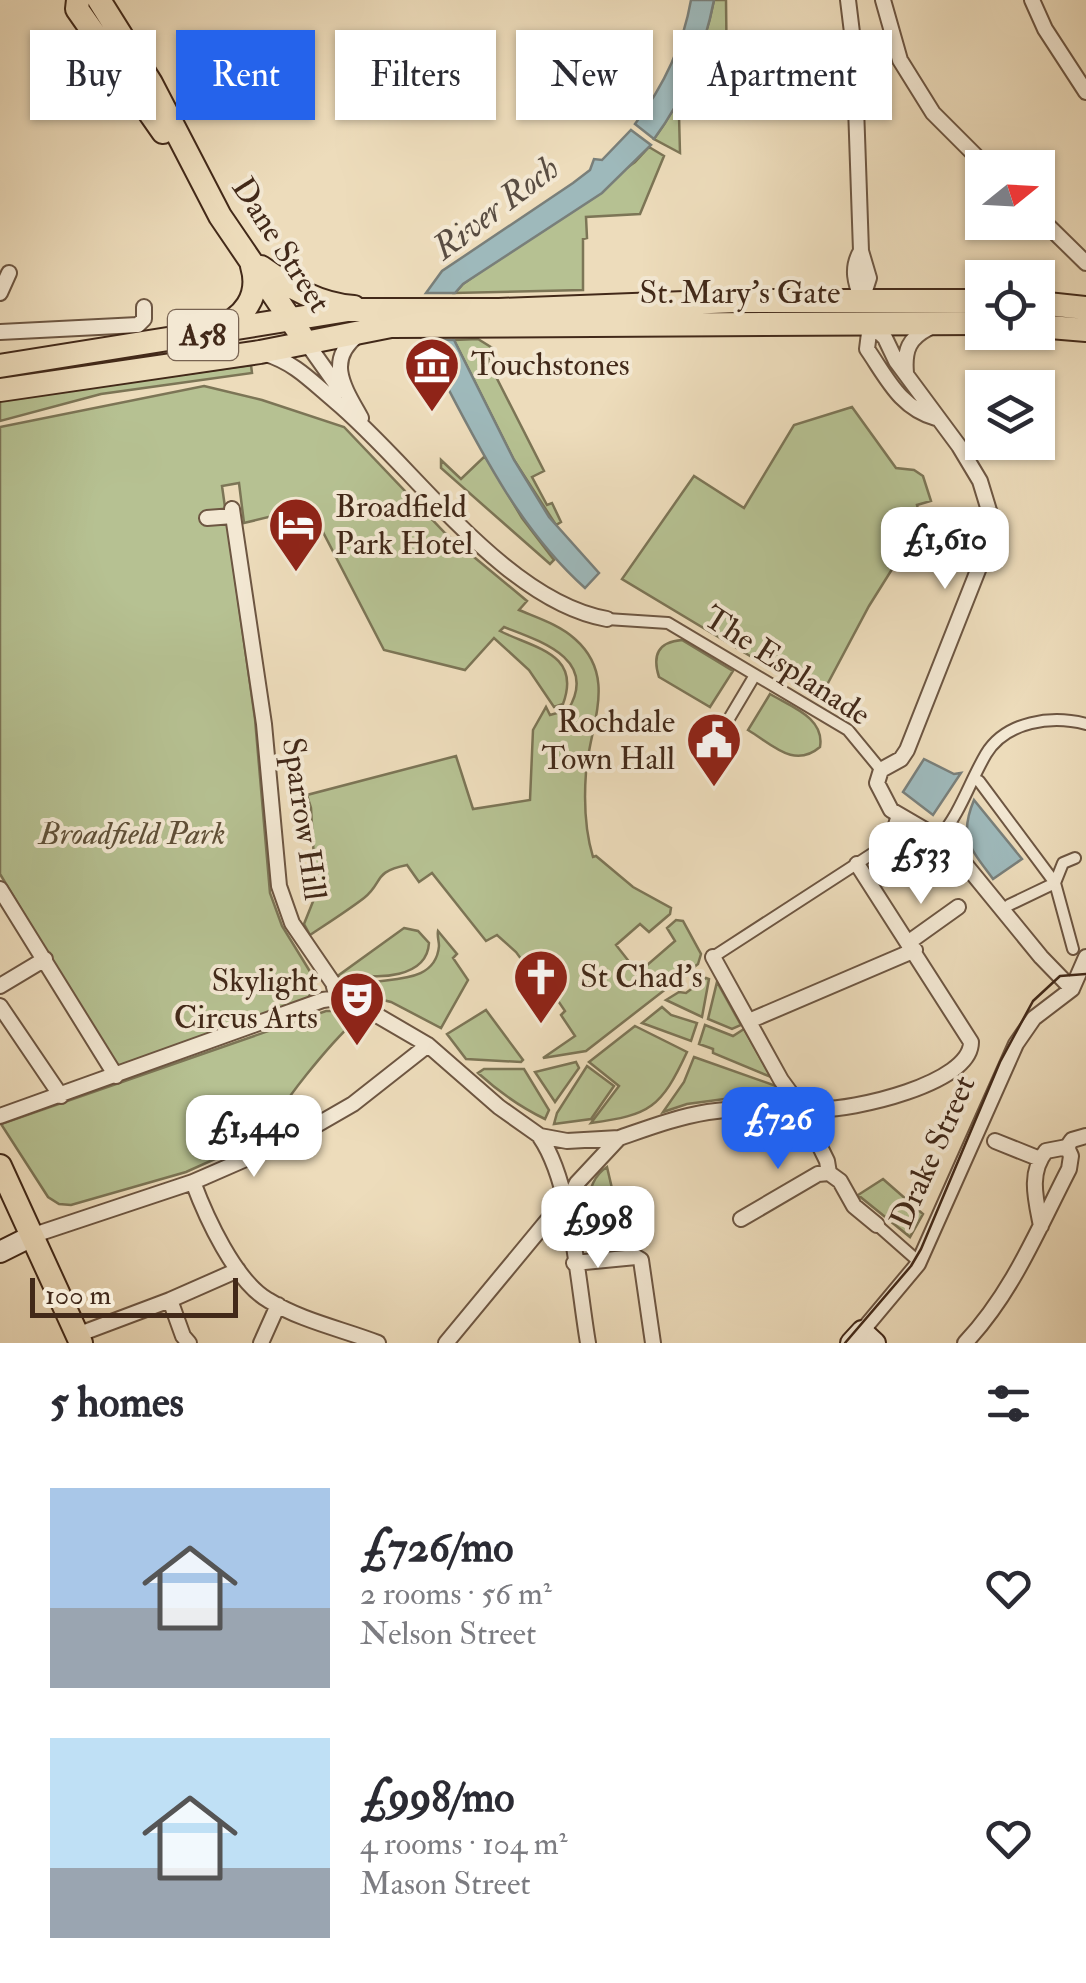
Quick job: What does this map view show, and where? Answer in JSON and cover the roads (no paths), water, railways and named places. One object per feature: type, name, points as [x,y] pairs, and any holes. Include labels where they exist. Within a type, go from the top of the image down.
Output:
[{"type":"main road","name":"Dane Street","points":[[78,0],[78,9],[127,83],[201,183],[306,342]]},
{"type":"main road","name":"Dane Street","points":[[100,0],[151,84],[201,183]]},
{"type":"main road","points":[[250,260],[324,302],[395,317]]},
{"type":"main road","points":[[188,338],[223,326],[248,306],[256,286],[250,260]]},
{"type":"main road","name":"St. Mary's Gate","points":[[498,318],[738,300],[965,301]]},
{"type":"main road","points":[[1055,305],[1086,308]]},
{"type":"main road","name":"A58","points":[[0,366],[330,312],[498,318]]},
{"type":"main road","name":"A58","points":[[0,390],[260,352],[395,317]]},
{"type":"main road","name":"St. Mary's Gate","points":[[498,318],[870,325],[965,322]]},
{"type":"main road","points":[[1055,327],[1086,330]]},
{"type":"main road","points":[[0,1166],[79,1339]]},
{"type":"main road","points":[[0,1252],[34,1235]]},
{"type":"street","points":[[848,0],[854,48],[861,251],[868,278],[862,300],[870,325],[867,348],[914,412],[936,418]]},
{"type":"street","points":[[883,0],[900,60],[933,113],[970,150]]},
{"type":"street","points":[[1032,0],[1045,29],[1086,92]]},
{"type":"street","points":[[1055,233],[1086,263]]},
{"type":"street","points":[[0,293],[8,272]]},
{"type":"street","points":[[0,332],[138,324],[144,319],[144,307]]},
{"type":"street","name":"The Esplanade","points":[[366,427],[344,387],[339,360],[356,336],[395,317]]},
{"type":"street","points":[[906,372],[908,347],[915,335],[943,321]]},
{"type":"street","points":[[870,325],[885,338],[936,418],[959,446],[980,480],[990,518],[984,555],[907,750],[895,764],[881,770],[877,783],[883,799],[897,816],[939,838],[1079,988]]},
{"type":"street","name":"The Esplanade","points":[[306,342],[366,427]]},
{"type":"street","name":"The Esplanade","points":[[260,352],[298,367],[366,427],[453,520],[547,598],[586,615],[668,622],[848,730],[881,770]]},
{"type":"street","name":"Sparrow Hill","points":[[207,518],[233,512],[264,724],[280,886],[292,922],[333,984],[337,998]]},
{"type":"street","points":[[708,754],[755,674]]},
{"type":"street","points":[[939,838],[957,816],[994,743],[1022,725],[1064,718],[1086,724]]},
{"type":"street","points":[[979,781],[1056,883],[1079,953],[1079,988]]},
{"type":"street","points":[[897,816],[892,834],[878,850],[714,957],[800,1106],[829,1173],[840,1182],[854,1206],[919,1262]]},
{"type":"street","points":[[1009,905],[1056,883],[1063,863],[1075,858]]},
{"type":"street","points":[[0,1116],[337,998],[356,1003],[428,1046],[498,1108],[540,1136],[566,1142],[619,1138],[709,1112],[800,1106],[818,1110],[904,1094],[945,1076],[966,1060],[971,1042],[856,864]]},
{"type":"street","points":[[0,889],[116,1076]]},
{"type":"street","points":[[750,1021],[912,946],[958,907]]},
{"type":"street","points":[[0,986],[45,959]]},
{"type":"street","name":"Drake Street","points":[[863,1339],[919,1262],[1016,1044],[1034,1018],[1079,988]]},
{"type":"street","points":[[0,1006],[61,1096]]},
{"type":"street","points":[[34,1235],[193,1182],[283,1143],[339,1114],[428,1046]]},
{"type":"street","points":[[540,1136],[552,1158],[566,1205],[588,1343]]},
{"type":"street","points":[[1041,1226],[1035,1180],[1040,1159],[1046,1150],[1067,1147],[1072,1140],[1086,1136]]},
{"type":"street","points":[[446,1343],[556,1210],[566,1205],[576,1183],[619,1138]]},
{"type":"street","points":[[995,1140],[1040,1159]]},
{"type":"street","points":[[965,1343],[1010,1285],[1041,1226],[1069,1169],[1071,1156],[1067,1147]]},
{"type":"street","points":[[741,1219],[818,1174],[829,1173]]},
{"type":"street","points":[[193,1182],[238,1270],[252,1289],[278,1305],[378,1343]]},
{"type":"street","points":[[574,1263],[641,1260],[653,1343]]},
{"type":"street","points":[[79,1339],[238,1270]]},
{"type":"street","points":[[170,1300],[189,1343]]},
{"type":"street","points":[[260,1343],[278,1305]]},
{"type":"water","points":[[691,0],[714,0],[707,30],[684,30]]},
{"type":"water","points":[[673,58],[673,109],[654,139],[635,124],[638,120],[653,120],[653,97]]},
{"type":"water","points":[[631,130],[651,145],[602,193],[455,293],[426,293],[442,271],[573,183],[590,170],[594,159],[602,160]]},
{"type":"water","points":[[422,339],[454,340],[514,460],[549,517],[599,573],[585,588],[558,562],[513,503]]},
{"type":"water","points":[[924,759],[954,774],[961,773],[933,815],[903,792]]},
{"type":"water","points":[[974,800],[1022,859],[993,879],[967,834]]},
{"type":"tram line","points":[[845,1343],[921,1249],[1000,1062],[1033,1001],[1060,976],[1086,974]]},
{"type":"place","name":"Touchstones","points":[[432,414]]},
{"type":"place","name":"Broadfield Park Hotel","points":[[296,574]]},
{"type":"place","name":"Rochdale Town Hall","points":[[714,789]]},
{"type":"place","name":"St Chad's","points":[[541,1026]]},
{"type":"place","name":"Skylight Circus Arts","points":[[357,1048]]},
{"type":"water label","name":"River Roch","points":[[496,208]]},
{"type":"park label","name":"Broadfield Park","points":[[132,834]]}]
